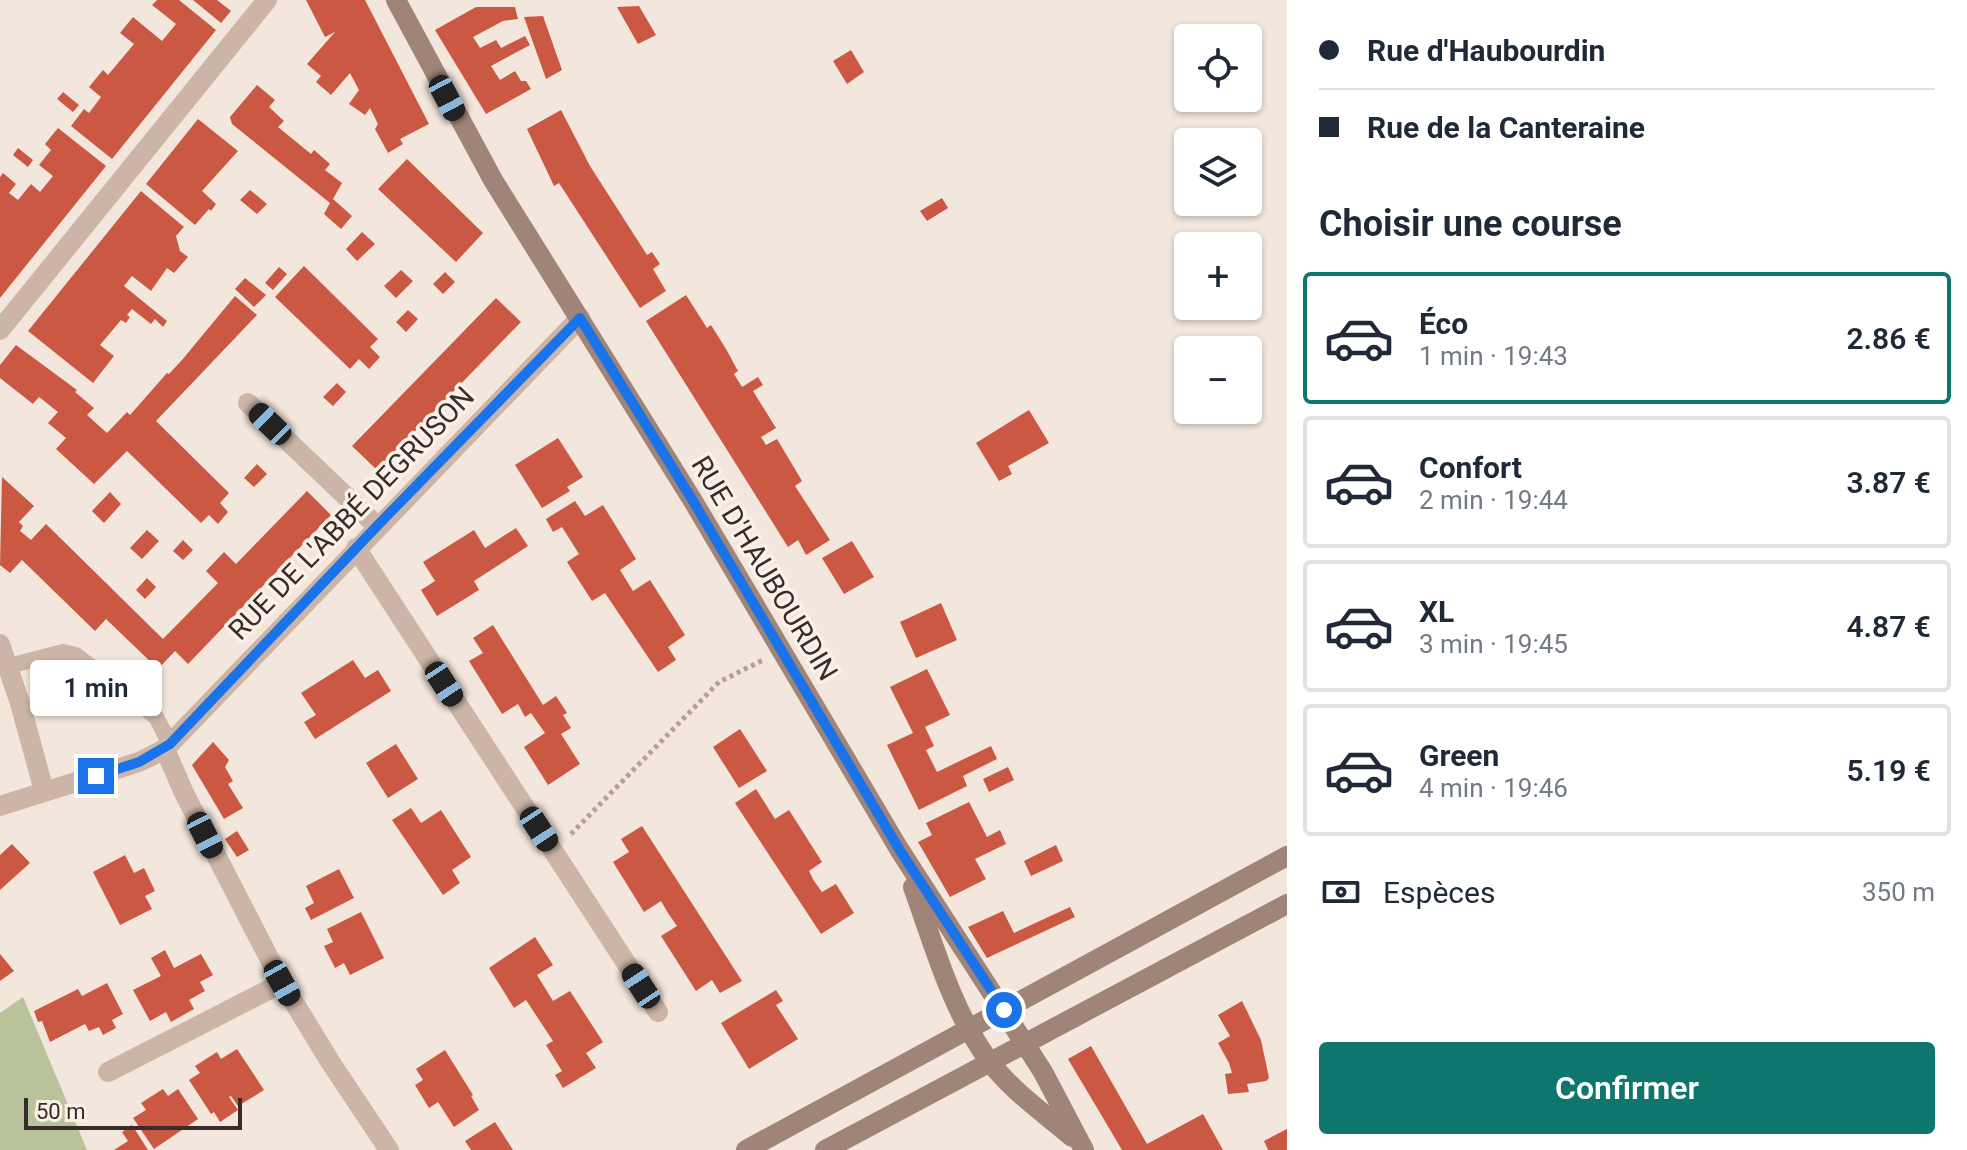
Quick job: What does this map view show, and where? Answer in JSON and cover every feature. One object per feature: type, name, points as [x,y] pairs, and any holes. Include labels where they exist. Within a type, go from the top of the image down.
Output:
[{"type":"street","points":[[0,330],[267,0]]},
{"type":"street","name":"RUE D'HAUBOURDIN","points":[[397,3],[474,148],[693,501],[899,849],[1025,1043],[1082,1147]]},
{"type":"street","name":"RUE DE L'ABBÉ DEGRUSON","points":[[168,746],[580,318]]},
{"type":"street","points":[[248,403],[377,526]]},
{"type":"street","points":[[356,548],[658,1012]]},
{"type":"street","points":[[0,644],[44,791]]},
{"type":"street","points":[[0,806],[139,762],[168,746],[184,793],[282,983],[316,1041],[389,1150]]},
{"type":"street","name":"RUE D'HAUBOURDIN","points":[[899,849],[946,976],[990,1062],[1014,1088],[1082,1147]]},
{"type":"street","points":[[746,1150],[1287,856]]},
{"type":"street","points":[[825,1150],[1287,904]]},
{"type":"street","points":[[108,1072],[282,983]]},
{"type":"lane","points":[[9,666],[63,652],[76,655],[156,717],[168,746]]},
{"type":"path","points":[[554,852],[719,682],[782,650]]},
{"type":"green space","points":[[23,997],[87,1150],[0,1150],[0,1013]]},
{"type":"building","points":[[157,0],[179,0],[216,30],[112,159],[71,126],[84,109],[89,113],[101,97],[89,87],[103,70],[108,75],[134,44],[120,33],[133,17],[162,41],[176,24],[152,5]]},
{"type":"building","points":[[193,0],[217,0],[231,11],[221,23]]},
{"type":"building","points":[[306,0],[365,0],[429,124],[400,139],[403,144],[388,153],[375,129],[378,124],[370,108],[365,115],[349,104],[359,90],[350,73],[331,95],[316,82],[321,76],[307,64],[335,32],[325,37]]},
{"type":"building","points":[[639,6],[656,35],[638,44],[617,7]]},
{"type":"building","points":[[476,7],[515,7],[518,19],[503,21],[473,37],[480,48],[496,40],[501,48],[525,36],[530,45],[491,66],[500,80],[515,71],[531,89],[486,114],[435,30]]},
{"type":"building","points":[[543,16],[562,70],[546,79],[524,17]]},
{"type":"building","points":[[851,50],[864,72],[847,84],[833,61]]},
{"type":"building","points":[[257,85],[275,100],[269,107],[284,121],[278,127],[311,154],[314,150],[330,164],[325,170],[342,183],[333,199],[352,216],[341,229],[324,214],[330,203],[232,124],[230,117]]},
{"type":"building","points":[[63,92],[79,105],[73,112],[57,99]]},
{"type":"building","points":[[561,110],[590,166],[647,255],[652,252],[660,264],[653,269],[666,291],[640,308],[559,183],[554,186],[527,129]]},
{"type":"building","points":[[198,119],[238,151],[202,191],[216,204],[195,225],[146,184]]},
{"type":"building","points":[[58,128],[106,166],[0,298],[0,177],[3,173],[16,184],[9,193],[18,200],[31,184],[40,192],[53,176],[39,165],[51,150],[45,144]]},
{"type":"building","points":[[18,148],[33,160],[28,167],[13,155]]},
{"type":"building","points":[[407,159],[483,233],[456,262],[378,189]]},
{"type":"building","points":[[250,190],[267,204],[257,214],[240,200]]},
{"type":"building","points":[[141,191],[184,227],[176,236],[180,251],[188,257],[174,273],[167,268],[151,291],[132,276],[124,286],[167,321],[163,327],[155,319],[151,324],[132,309],[126,323],[121,320],[100,345],[114,356],[93,383],[28,331]]},
{"type":"building","points":[[942,198],[948,208],[927,221],[920,211]]},
{"type":"building","points":[[362,232],[375,244],[357,261],[346,249]]},
{"type":"building","points":[[304,266],[378,339],[370,347],[380,357],[369,369],[359,359],[350,369],[275,297]]},
{"type":"building","points":[[279,267],[287,274],[273,290],[265,283]]},
{"type":"building","points":[[401,270],[413,281],[396,298],[384,286]]},
{"type":"building","points":[[445,272],[455,282],[443,294],[433,284]]},
{"type":"building","points":[[245,278],[266,295],[254,307],[235,289]]},
{"type":"building","points":[[686,295],[707,328],[711,325],[726,349],[738,371],[734,374],[742,387],[758,377],[763,385],[753,391],[776,428],[761,437],[766,445],[777,439],[802,481],[795,486],[830,540],[806,555],[798,540],[788,547],[646,321]]},
{"type":"building","points":[[235,296],[257,315],[156,421],[229,493],[220,503],[228,512],[218,524],[209,515],[201,523],[127,451],[94,484],[56,449],[66,438],[48,423],[58,412],[39,397],[33,404],[0,378],[0,365],[16,345],[77,390],[75,392],[94,408],[87,415],[107,433],[127,412],[130,415],[169,374]]},
{"type":"building","points":[[496,298],[521,322],[377,470],[352,446]]},
{"type":"building","points":[[408,310],[418,319],[406,332],[396,322]]},
{"type":"building","points":[[337,383],[346,392],[333,406],[323,397]]},
{"type":"building","points":[[1029,410],[1049,443],[1008,466],[1012,474],[999,481],[976,443]]},
{"type":"building","points":[[558,438],[583,477],[567,487],[570,491],[542,508],[515,465]]},
{"type":"building","points":[[257,464],[267,474],[254,487],[244,478]]},
{"type":"building","points":[[2,477],[34,506],[19,522],[23,526],[20,531],[31,540],[46,524],[163,639],[218,583],[206,571],[224,552],[236,564],[307,491],[331,515],[188,664],[175,651],[158,669],[106,619],[95,631],[22,560],[10,573],[0,565]]},
{"type":"building","points":[[110,492],[121,504],[104,523],[92,511]]},
{"type":"building","points":[[575,501],[585,516],[603,505],[636,559],[620,570],[633,591],[650,580],[685,635],[668,647],[676,660],[658,672],[605,593],[592,601],[567,562],[579,554],[562,527],[553,532],[546,519]]},
{"type":"building","points":[[516,528],[528,546],[474,581],[479,590],[437,616],[421,590],[435,581],[423,562],[474,530],[485,548]]},
{"type":"building","points":[[147,530],[159,541],[142,559],[130,548]]},
{"type":"building","points":[[183,540],[193,550],[183,560],[173,551]]},
{"type":"building","points":[[852,541],[874,577],[844,594],[822,558]]},
{"type":"building","points":[[147,578],[156,587],[145,599],[136,590]]},
{"type":"building","points":[[941,603],[957,640],[916,658],[900,622]]},
{"type":"building","points":[[493,625],[543,705],[556,696],[567,713],[563,715],[571,728],[561,734],[580,764],[548,785],[524,747],[545,733],[531,713],[525,717],[518,704],[502,714],[469,661],[483,653],[473,638]]},
{"type":"building","points":[[353,660],[365,678],[378,670],[391,691],[315,739],[304,722],[316,715],[301,693]]},
{"type":"building","points":[[927,669],[950,715],[925,727],[934,746],[926,750],[937,772],[991,746],[997,759],[963,776],[967,786],[919,810],[887,745],[913,733],[890,687]]},
{"type":"building","points":[[740,729],[767,771],[739,788],[713,747]]},
{"type":"building","points":[[213,742],[229,760],[225,767],[233,781],[228,784],[243,808],[224,819],[192,765]]},
{"type":"building","points":[[396,744],[418,779],[388,798],[366,763]]},
{"type":"building","points":[[1008,767],[1014,780],[989,792],[983,779]]},
{"type":"building","points":[[756,789],[775,819],[789,810],[822,862],[809,871],[814,881],[822,892],[836,884],[854,913],[821,934],[735,803]]},
{"type":"building","points":[[969,802],[987,837],[1000,830],[1006,844],[975,859],[986,879],[950,897],[918,842],[932,835],[926,823]]},
{"type":"building","points":[[411,808],[421,823],[441,810],[471,857],[452,870],[460,883],[443,895],[392,820]]},
{"type":"building","points":[[642,826],[742,981],[720,993],[712,980],[696,991],[661,936],[677,926],[661,901],[644,912],[613,862],[629,852],[621,839]]},
{"type":"building","points":[[237,831],[249,850],[237,857],[225,839]]},
{"type":"building","points":[[12,844],[30,863],[0,890],[0,855]]},
{"type":"building","points":[[1056,845],[1063,861],[1031,876],[1024,861]]},
{"type":"building","points":[[125,855],[134,873],[144,868],[155,891],[145,896],[152,909],[120,925],[93,872]]},
{"type":"building","points":[[339,869],[354,898],[311,920],[305,908],[314,903],[306,886]]},
{"type":"building","points":[[1070,907],[1075,917],[987,958],[968,927],[1003,911],[1014,933]]},
{"type":"building","points":[[361,912],[384,958],[350,975],[344,963],[335,968],[324,946],[333,942],[327,929]]},
{"type":"building","points":[[535,937],[553,965],[537,975],[553,1001],[570,991],[603,1042],[586,1053],[596,1068],[563,1088],[555,1075],[562,1071],[546,1045],[553,1041],[526,1000],[514,1008],[489,968]]},
{"type":"building","points":[[165,950],[174,968],[201,954],[213,975],[200,982],[205,991],[189,1000],[194,1009],[171,1022],[166,1012],[150,1021],[133,990],[161,976],[151,958]]},
{"type":"building","points":[[0,954],[14,971],[0,981]]},
{"type":"building","points":[[107,983],[123,1014],[112,1020],[116,1028],[103,1035],[99,1027],[89,1031],[85,1024],[50,1042],[42,1021],[38,1022],[34,1011],[78,989],[82,996]]},
{"type":"building","points":[[776,990],[783,1001],[776,1005],[798,1039],[749,1069],[721,1023]]},
{"type":"building","points":[[1242,1001],[1261,1040],[1269,1078],[1247,1084],[1249,1092],[1228,1094],[1225,1074],[1232,1073],[1218,1043],[1230,1036],[1218,1015]]},
{"type":"building","points":[[1091,1046],[1147,1144],[1203,1114],[1223,1150],[1122,1150],[1068,1059]]},
{"type":"building","points":[[237,1049],[264,1090],[238,1106],[229,1097],[238,1110],[220,1122],[214,1112],[211,1114],[189,1080],[200,1073],[195,1066],[217,1052],[221,1059]]},
{"type":"building","points":[[445,1050],[479,1110],[454,1127],[438,1102],[429,1108],[415,1085],[423,1080],[416,1069]]},
{"type":"building","points":[[163,1089],[168,1096],[178,1089],[198,1119],[154,1149],[133,1118],[146,1110],[141,1103]]},
{"type":"building","points":[[495,1122],[513,1150],[471,1150],[465,1141]]},
{"type":"building","points":[[132,1125],[148,1150],[114,1150],[128,1141],[122,1132]]},
{"type":"building","points":[[1287,1129],[1287,1150],[1268,1150],[1264,1141]]},
{"type":"route","points":[[96,776],[139,762],[165,749],[580,318],[693,501],[899,849],[1004,1010]]}]
